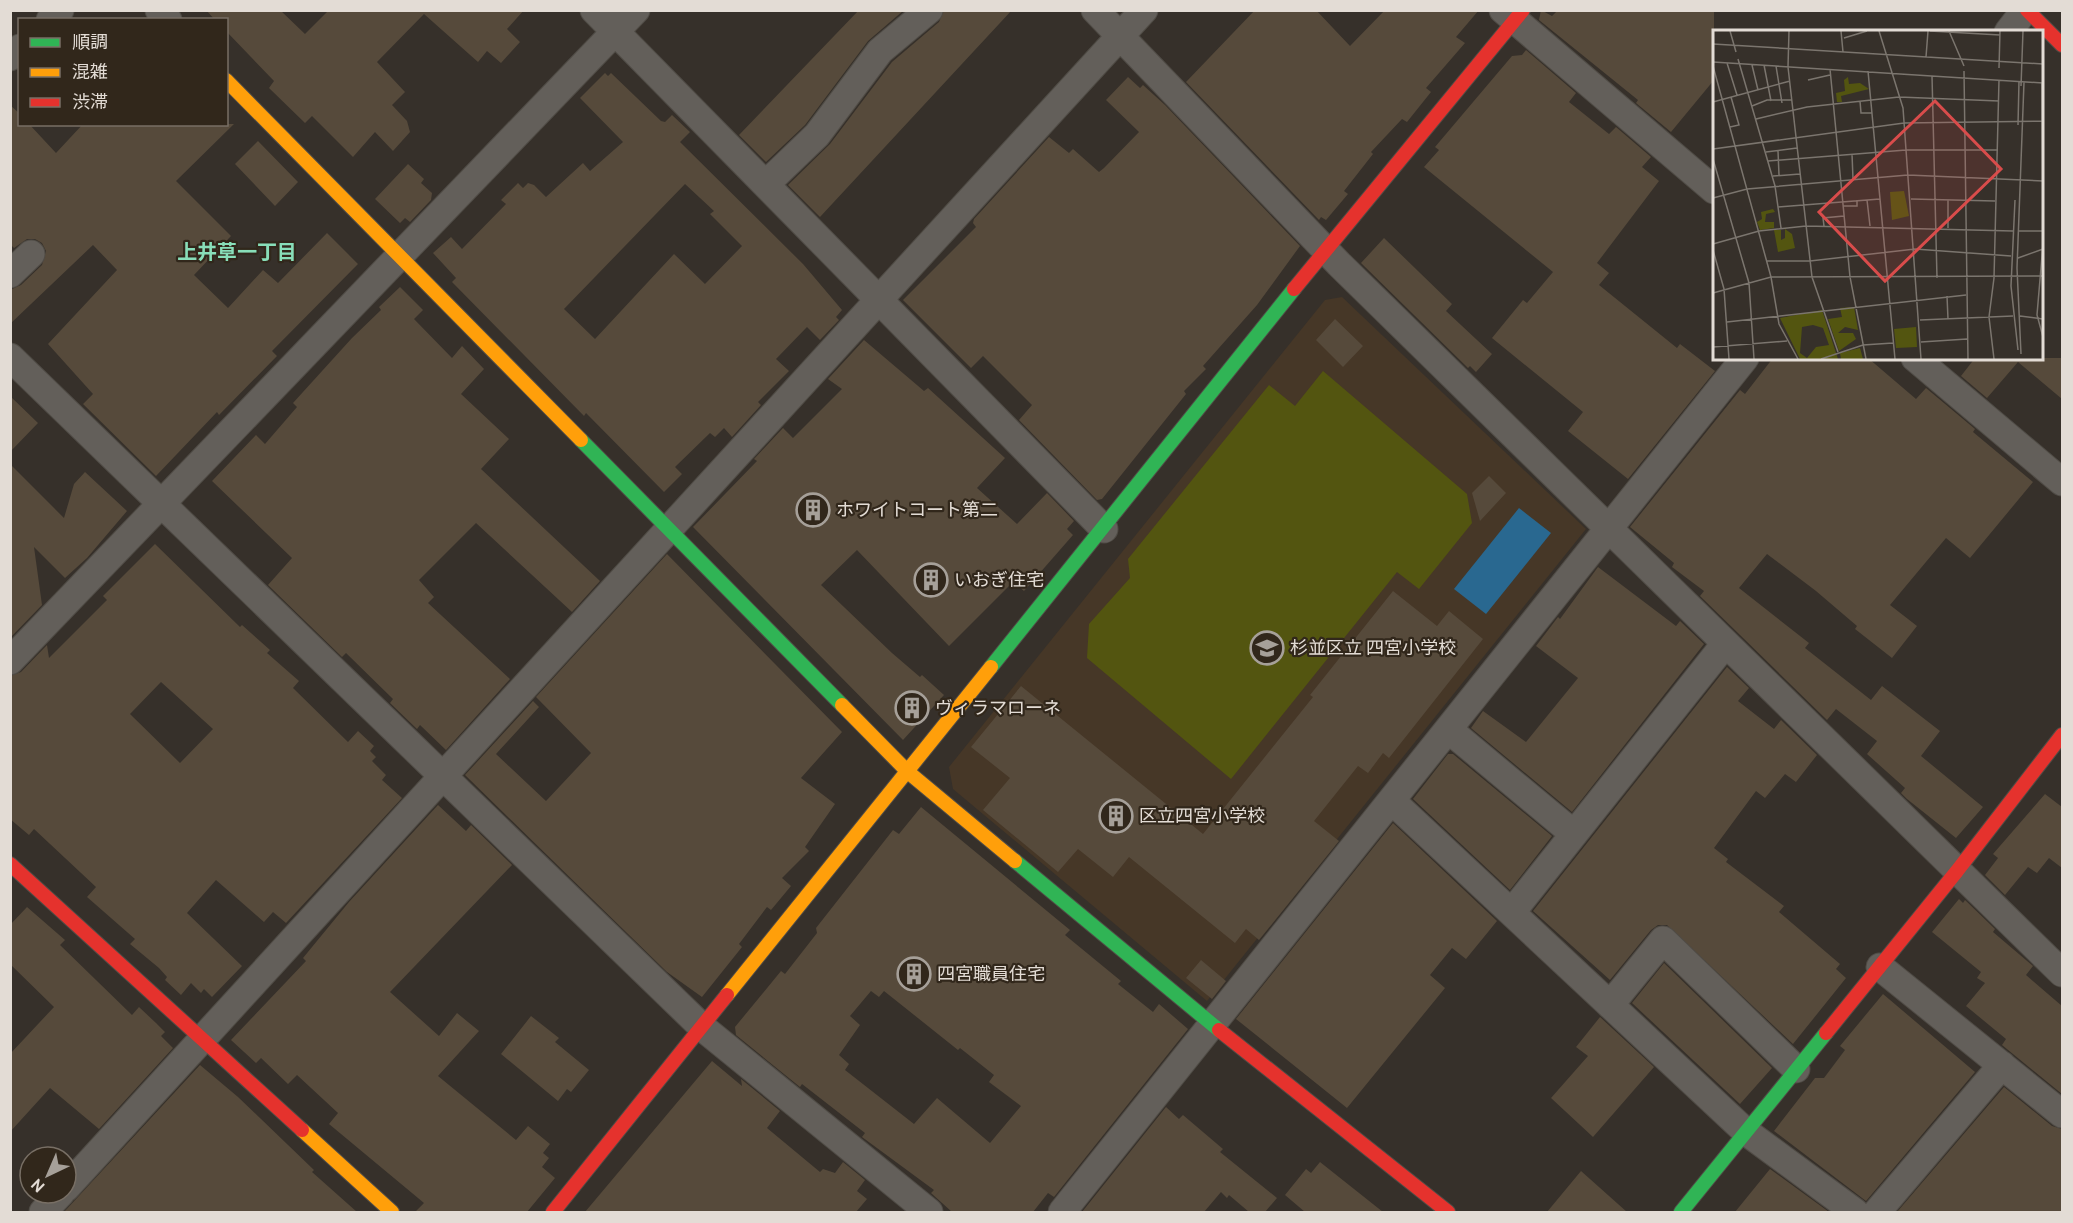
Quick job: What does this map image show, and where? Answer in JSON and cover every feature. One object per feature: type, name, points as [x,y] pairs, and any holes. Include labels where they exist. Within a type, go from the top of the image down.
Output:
[{"type":"street","points":[[594,10],[1104,529]]},
{"type":"street","points":[[10,661],[636,10]]},
{"type":"street","points":[[766,184],[817,135],[880,51],[929,10]]},
{"type":"street","points":[[1095,10],[1326,250],[1608,531],[2062,973]]},
{"type":"street","points":[[78,1175],[1144,10]]},
{"type":"street","points":[[2010,30],[2026,10],[2062,45]]},
{"type":"street","points":[[553,1212],[1104,529],[1513,14],[1713,189]]},
{"type":"street","points":[[228,82],[908,772],[1212,1024],[1448,1212]]},
{"type":"street","points":[[10,274],[31,254]]},
{"type":"street","points":[[10,357],[703,1028],[929,1212]]},
{"type":"street","points":[[1062,1212],[1743,360]]},
{"type":"street","points":[[1917,360],[2062,482]]},
{"type":"street","points":[[1512,912],[1725,644]]},
{"type":"street","points":[[1449,730],[1574,834]]},
{"type":"street","points":[[1681,1212],[1957,872],[2062,735]]},
{"type":"street","points":[[1392,801],[1745,1131],[1855,1212]]},
{"type":"street","points":[[10,864],[392,1212]]},
{"type":"street","points":[[1610,1005],[1663,940],[1796,1069]]},
{"type":"street","points":[[1880,967],[2062,1114]]},
{"type":"street","points":[[1877,1212],[2002,1065]]},
{"type":"shaded area","name":"杉並区立 四宮小学校","points":[[1342,297],[1586,529],[1207,1001],[953,789],[949,767],[1325,300]]},
{"type":"shaded area","points":[[1323,371],[1467,494],[1472,523],[1419,589],[1397,572],[1231,779],[1087,658],[1089,624],[1130,578],[1128,559],[1269,385],[1295,406]]},
{"type":"water","points":[[1519,508],[1551,533],[1486,614],[1454,589]]},
{"type":"building","points":[[206,10],[280,10],[305,34],[329,10],[524,10],[507,29],[520,42],[501,63],[487,51],[478,62],[424,14],[377,62],[405,92],[392,105],[407,121],[410,132],[393,151],[375,132],[353,157],[312,116],[305,123],[269,88],[274,81],[228,33],[228,18],[213,18]]},
{"type":"building","points":[[859,10],[904,10],[868,41],[805,125],[766,162],[739,135]]},
{"type":"building","points":[[944,10],[1012,10],[820,217],[788,185],[830,144],[892,62],[939,22]]},
{"type":"building","points":[[1255,10],[1316,10],[1350,46],[1385,10],[1479,10],[1456,37],[1465,43],[1426,88],[1431,92],[1407,122],[1402,119],[1371,152],[1373,154],[1344,191],[1348,194],[1326,220],[1321,217],[1319,220],[1186,82]]},
{"type":"building","points":[[1541,10],[1552,16],[1558,10],[1714,10],[1713,81],[1671,132],[1636,103],[1638,100],[1539,20]]},
{"type":"building","points":[[1526,50],[1576,93],[1569,102],[1609,134],[1616,127],[1651,157],[1642,167],[1659,181],[1597,263],[1609,273],[1599,285],[1677,348],[1680,344],[1715,371],[1628,479],[1568,431],[1583,412],[1492,338],[1523,300],[1527,303],[1553,272],[1424,167],[1439,150],[1435,147],[1512,56],[1522,55]]},
{"type":"building","points":[[605,73],[608,76],[611,73],[661,121],[665,122],[672,115],[690,132],[680,142],[803,264],[842,310],[836,317],[839,320],[820,340],[807,327],[776,359],[789,371],[758,402],[761,405],[732,437],[724,428],[715,437],[710,433],[675,467],[682,474],[664,492],[586,413],[584,416],[452,282],[456,278],[433,253],[451,237],[462,249],[506,204],[501,200],[518,183],[523,188],[528,183],[534,185],[546,197],[583,163],[590,171],[623,142],[580,98]],"holes":[[[685,184],[714,211],[710,214],[742,246],[705,284],[674,254],[595,339],[564,309]]]},
{"type":"building","points":[[1128,77],[1140,88],[1143,85],[1165,105],[1300,246],[1257,305],[1203,366],[1206,369],[1184,391],[1186,394],[1102,499],[1097,500],[1019,420],[1032,405],[983,356],[971,368],[903,300],[976,227],[973,223],[974,219],[1049,137],[1069,153],[1073,149],[1099,172],[1104,168],[1139,132],[1106,100]]},
{"type":"building","points":[[10,105],[18,112],[18,126],[31,126],[56,153],[81,126],[228,126],[228,124],[234,124],[176,181],[231,236],[194,275],[228,308],[263,270],[278,283],[327,233],[358,264],[272,351],[277,356],[219,415],[217,412],[156,476],[83,404],[93,394],[48,344],[117,270],[93,245],[10,324],[10,290],[21,285],[42,265],[46,251],[42,243],[35,239],[27,239],[14,248],[10,244]]},
{"type":"building","points":[[258,141],[298,182],[275,206],[235,164]]},
{"type":"building","points":[[408,164],[424,179],[421,183],[432,193],[431,200],[410,222],[405,218],[400,223],[375,199]]},
{"type":"building","points":[[1384,238],[1452,304],[1446,311],[1492,354],[1476,372],[1470,366],[1468,368],[1361,263]]},
{"type":"building","points":[[400,287],[423,310],[414,319],[452,358],[462,346],[484,369],[461,394],[509,439],[481,469],[600,581],[572,612],[476,523],[419,580],[434,597],[428,603],[510,679],[446,750],[420,725],[417,729],[390,703],[393,699],[346,653],[342,657],[268,585],[292,558],[212,481],[256,435],[265,444],[297,407],[293,403],[352,338],[381,310],[379,307]]},
{"type":"building","points":[[1335,319],[1363,346],[1343,367],[1316,340]]},
{"type":"building","points":[[864,340],[924,391],[928,388],[1005,458],[977,488],[1017,524],[1047,493],[1074,521],[1067,529],[1073,535],[1024,591],[1017,585],[1013,589],[1009,586],[949,646],[857,550],[821,585],[892,653],[944,695],[903,740],[693,527],[757,461],[754,459],[783,428],[793,438],[842,389],[828,379]]},
{"type":"building","points":[[2062,358],[2062,399],[2018,362],[1987,398],[1961,376],[1973,360]]},
{"type":"building","points":[[1771,360],[1870,360],[1916,399],[1926,388],[1975,429],[1973,432],[2033,482],[1970,558],[1946,538],[1890,605],[1917,626],[1892,658],[1855,629],[1857,626],[1816,591],[1767,554],[1739,588],[1809,643],[1805,648],[1871,700],[1882,686],[1940,731],[1921,756],[1983,807],[1956,838],[1907,799],[1901,793],[1905,788],[1867,754],[1877,741],[1836,709],[1827,720],[1700,596],[1704,591],[1672,567],[1674,563],[1630,527],[1740,390],[1745,394]]},
{"type":"building","points":[[10,396],[38,423],[10,452]]},
{"type":"building","points":[[10,464],[64,518],[74,484],[85,472],[127,511],[87,558],[65,578],[34,547],[42,605],[10,638]]},
{"type":"building","points":[[1489,476],[1506,493],[1480,521],[1472,493]]},
{"type":"building","points":[[155,544],[240,627],[242,625],[270,650],[267,653],[299,681],[293,688],[348,742],[358,731],[374,746],[370,751],[376,757],[372,761],[386,775],[382,780],[402,798],[286,923],[273,912],[264,922],[216,880],[187,913],[242,966],[212,997],[204,989],[201,993],[191,983],[181,995],[165,980],[167,977],[159,968],[130,944],[135,939],[87,897],[96,887],[34,829],[29,835],[10,819],[10,676],[21,672],[47,645],[49,658],[107,600],[103,596]],"holes":[[[161,682],[213,729],[180,763],[130,714]]]},
{"type":"building","points":[[667,554],[842,732],[801,778],[835,804],[805,847],[809,851],[782,878],[791,886],[771,910],[767,907],[739,944],[742,947],[702,997],[667,972],[465,775],[533,701],[539,707],[496,754],[546,801],[591,753],[536,697]]},
{"type":"building","points":[[1598,567],[1676,626],[1680,621],[1704,644],[1572,812],[1471,728],[1483,711],[1526,742],[1578,678],[1536,646],[1558,617],[1560,619]]},
{"type":"building","points":[[1393,591],[1437,626],[1449,611],[1483,639],[1389,758],[1383,753],[1368,773],[1358,766],[1314,821],[1339,841],[1259,940],[1246,929],[1235,943],[1129,857],[1113,877],[1078,849],[1058,872],[983,810],[1010,778],[971,747],[1021,686],[1203,834],[1313,697],[1310,695]]},
{"type":"building","points":[[1727,667],[1749,688],[1738,701],[1774,729],[1781,720],[1817,755],[1796,782],[1785,774],[1765,798],[1756,791],[1714,848],[1728,859],[1726,862],[1784,906],[1779,912],[1840,964],[1836,969],[1846,978],[1793,1044],[1667,925],[1658,925],[1651,930],[1610,980],[1533,911]]},
{"type":"building","points":[[1448,754],[1453,754],[1552,836],[1510,890],[1413,799]]},
{"type":"building","points":[[2045,794],[2062,807],[2062,868],[2049,858],[2037,873],[2028,867],[2005,895],[1985,875],[1998,858],[1993,854]]},
{"type":"building","points":[[438,805],[466,831],[471,825],[512,865],[390,992],[439,1036],[457,1013],[479,1031],[438,1076],[516,1140],[528,1126],[550,1144],[543,1153],[549,1158],[542,1167],[555,1178],[527,1212],[415,1212],[424,1203],[329,1124],[338,1113],[297,1075],[288,1084],[261,1058],[256,1063],[231,1040],[306,961],[303,958],[349,902]]},
{"type":"building","points":[[921,807],[1070,930],[1065,935],[1121,981],[1118,984],[1153,1012],[1159,1004],[1188,1029],[1054,1197],[1048,1193],[1033,1212],[952,1212],[931,1193],[934,1190],[862,1137],[865,1133],[802,1084],[800,1087],[736,1035],[735,1027],[781,971],[785,974],[817,933],[816,928],[893,830],[899,834]],"holes":[[[871,991],[879,997],[884,991],[958,1050],[960,1048],[994,1075],[989,1082],[1021,1106],[990,1143],[937,1098],[914,1124],[845,1070],[849,1064],[839,1055],[860,1025],[850,1016]]]},
{"type":"building","points":[[1393,823],[1497,921],[1466,959],[1452,948],[1430,975],[1445,988],[1347,1108],[1236,1019]]},
{"type":"building","points":[[1959,899],[1963,903],[1965,900],[1995,929],[1993,932],[2033,966],[2026,975],[2062,1006],[2062,1094],[2002,1045],[2006,1039],[1966,1006],[1985,983],[1977,978],[1981,972],[1932,932]]},
{"type":"building","points":[[27,907],[65,940],[60,945],[132,1015],[139,1007],[156,1023],[165,1032],[161,1036],[173,1048],[99,1129],[50,1088],[10,1132],[10,1054],[54,1007],[10,964],[10,925]]},
{"type":"building","points":[[1201,960],[1226,981],[1212,999],[1186,978]]},
{"type":"building","points":[[1664,963],[1772,1068],[1740,1104],[1632,1003]]},
{"type":"building","points":[[1883,994],[1975,1072],[1866,1201],[1774,1131],[1815,1078],[1824,1078],[1845,1050],[1840,1046]]},
{"type":"building","points":[[531,1016],[559,1038],[555,1042],[589,1070],[571,1092],[567,1089],[558,1101],[501,1054]]},
{"type":"building","points":[[1600,1017],[1654,1067],[1593,1137],[1551,1098],[1588,1056],[1576,1047]]},
{"type":"building","points":[[712,1061],[742,1086],[741,1079],[780,1111],[767,1128],[820,1172],[823,1169],[835,1173],[843,1162],[865,1180],[857,1191],[867,1199],[856,1212],[585,1212]]},
{"type":"building","points":[[200,1065],[238,1097],[314,1170],[312,1172],[357,1212],[64,1212],[70,1205],[78,1205],[78,1197]]},
{"type":"building","points":[[2004,1087],[2052,1126],[2062,1129],[2062,1212],[1897,1212]]},
{"type":"building","points":[[1166,1107],[1179,1119],[1183,1115],[1223,1149],[1220,1152],[1277,1198],[1265,1212],[1249,1212],[1229,1195],[1227,1198],[1221,1192],[1204,1212],[1082,1212]]},
{"type":"building","points":[[1320,1162],[1383,1212],[1305,1212],[1285,1195],[1306,1169],[1311,1173]]},
{"type":"building","points":[[1770,1169],[1829,1212],[1735,1212]]},
{"type":"building","points":[[1581,1171],[1627,1212],[1547,1212]]},
{"type":"traffic: fast","points":[[991,667],[1294,289]]},
{"type":"traffic: fast","points":[[581,440],[842,705]]},
{"type":"traffic: fast","points":[[1015,861],[1219,1030]]},
{"type":"traffic: fast","points":[[1681,1212],[1826,1033]]},
{"type":"traffic: slow","points":[[228,82],[581,440]]},
{"type":"traffic: slow","points":[[727,995],[991,667]]},
{"type":"traffic: slow","points":[[842,705],[908,772],[1015,861]]},
{"type":"traffic: slow","points":[[302,1130],[392,1212]]},
{"type":"traffic: jam","points":[[1294,289],[1523,10]]},
{"type":"traffic: jam","points":[[2027,10],[2062,45]]},
{"type":"traffic: jam","points":[[1826,1033],[1957,871],[2062,735]]},
{"type":"traffic: jam","points":[[10,864],[302,1130]]},
{"type":"traffic: jam","points":[[553,1212],[727,995]]},
{"type":"traffic: jam","points":[[1219,1030],[1448,1212]]},
{"type":"place","name":"ホワイトコート第二","points":[[813,510]]},
{"type":"place","name":"いおぎ住宅","points":[[931,580]]},
{"type":"place","name":"杉並区立 四宮小学校","points":[[1267,648]]},
{"type":"place","name":"ヴィラマローネ","points":[[912,708]]},
{"type":"place","name":"区立四宮小学校","points":[[1116,816]]},
{"type":"place","name":"四宮職員住宅","points":[[914,974]]},
{"type":"district","name":"上井草一丁目","points":[[237,252]]}]
